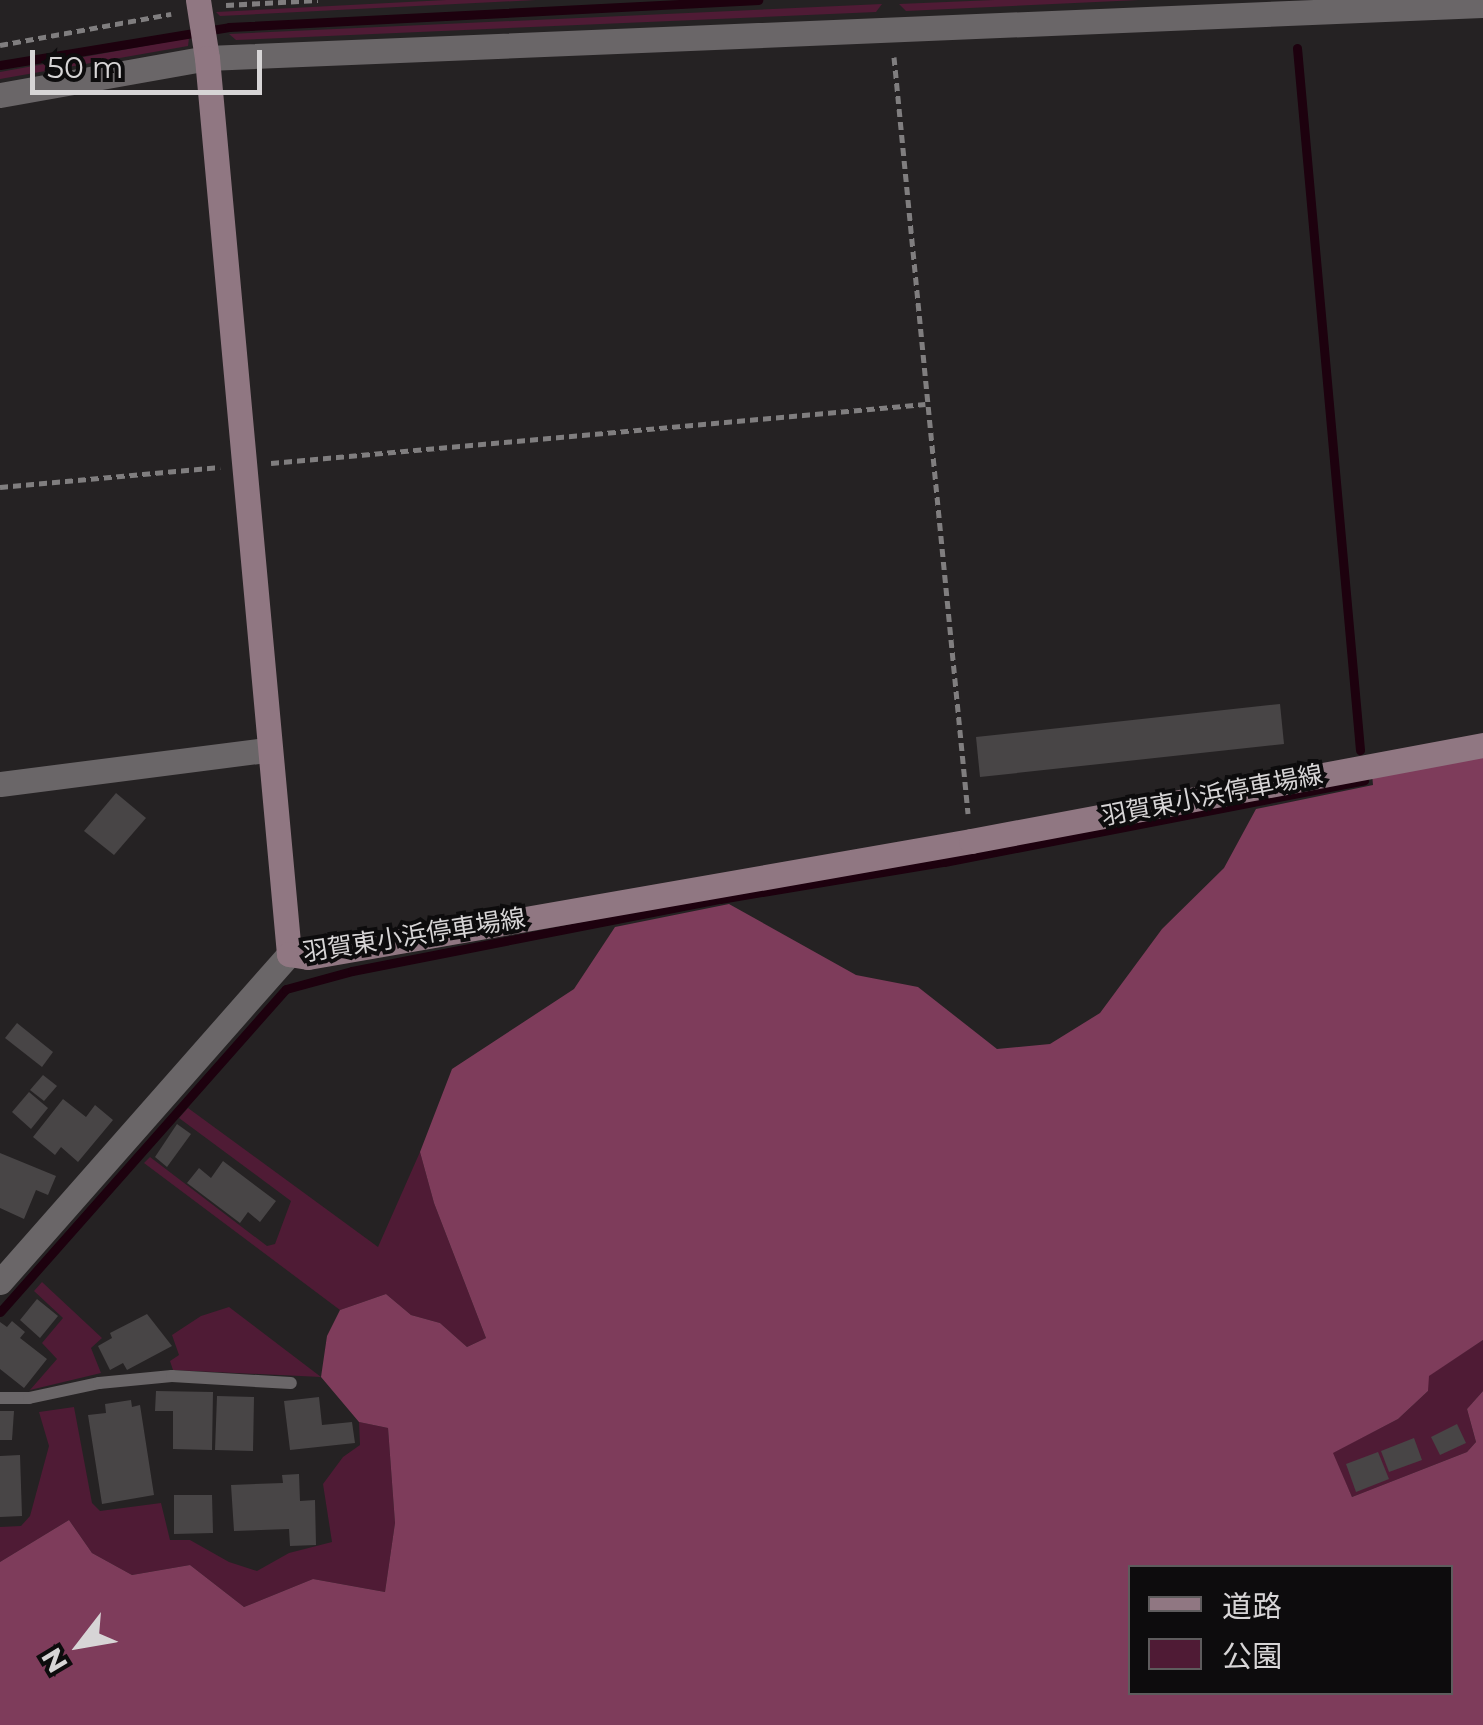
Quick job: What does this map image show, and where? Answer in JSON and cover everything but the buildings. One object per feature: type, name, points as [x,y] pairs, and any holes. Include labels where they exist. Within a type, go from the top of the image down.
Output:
[{"type":"main road","name":"羽賀東小浜停車場線","points":[[202,24],[289,954],[308,957],[1483,745]]},
{"type":"street","points":[[0,95],[202,24],[892,32],[1483,5]]},
{"type":"street","points":[[0,784],[268,750]]},
{"type":"street","points":[[0,1282],[289,954]]},
{"type":"lane","points":[[0,1398],[28,1398],[100,1383],[172,1376],[292,1382]]},
{"type":"path","points":[[0,45],[202,24],[318,0]]},
{"type":"path","points":[[892,32],[925,404],[971,840]]},
{"type":"path","points":[[0,487],[925,404]]},
{"type":"green space","points":[[446,0],[536,0],[220,16],[216,12]]},
{"type":"green space","points":[[1139,0],[906,11],[899,4]]},
{"type":"green space","points":[[882,4],[876,12],[236,40],[229,34]]},
{"type":"green space","points":[[189,38],[188,46],[0,79],[0,72]]},
{"type":"green space","points":[[188,1108],[378,1247],[420,1152],[434,1203],[486,1338],[467,1347],[440,1323],[411,1315],[386,1294],[340,1310],[144,1163],[150,1157],[267,1246],[275,1244],[291,1201],[179,1118]]},
{"type":"green space","points":[[42,1282],[102,1338],[91,1348],[101,1373],[30,1390],[57,1359],[42,1343],[63,1318],[34,1291]]},
{"type":"green space","points":[[229,1307],[321,1377],[173,1370],[170,1361],[179,1355],[172,1335],[201,1316]]},
{"type":"green space","points":[[1483,1340],[1483,1391],[1467,1409],[1476,1442],[1467,1452],[1352,1497],[1332,1453],[1398,1419],[1428,1391],[1428,1376]]},
{"type":"green space","points":[[74,1407],[92,1503],[100,1511],[161,1503],[170,1540],[190,1540],[229,1562],[257,1571],[289,1553],[332,1542],[323,1484],[343,1457],[360,1445],[359,1422],[388,1428],[395,1523],[385,1592],[313,1579],[244,1607],[190,1565],[132,1575],[92,1553],[69,1520],[0,1562],[0,1527],[21,1526],[30,1516],[49,1446],[39,1412]]},
{"type":"shaded area","points":[[1483,754],[1483,1340],[1429,1376],[1428,1391],[1398,1419],[1333,1453],[1352,1497],[1467,1452],[1476,1442],[1467,1409],[1483,1391],[1483,1725],[0,1725],[0,1562],[69,1520],[92,1553],[132,1575],[190,1565],[244,1607],[313,1579],[385,1592],[395,1523],[388,1428],[359,1422],[321,1377],[327,1336],[340,1310],[386,1294],[411,1315],[440,1323],[467,1347],[486,1338],[434,1203],[420,1152],[452,1069],[574,989],[615,927],[729,904],[856,975],[918,987],[997,1049],[1050,1044],[1100,1013],[1162,929],[1224,868],[1256,809],[1373,785],[1372,774]]},
{"type":"waterway","points":[[0,65],[229,27],[758,0]]},
{"type":"waterway","points":[[1297,48],[1360,750]]},
{"type":"waterway","points":[[0,1312],[286,989],[352,971],[720,899],[944,862],[1364,780]]}]
